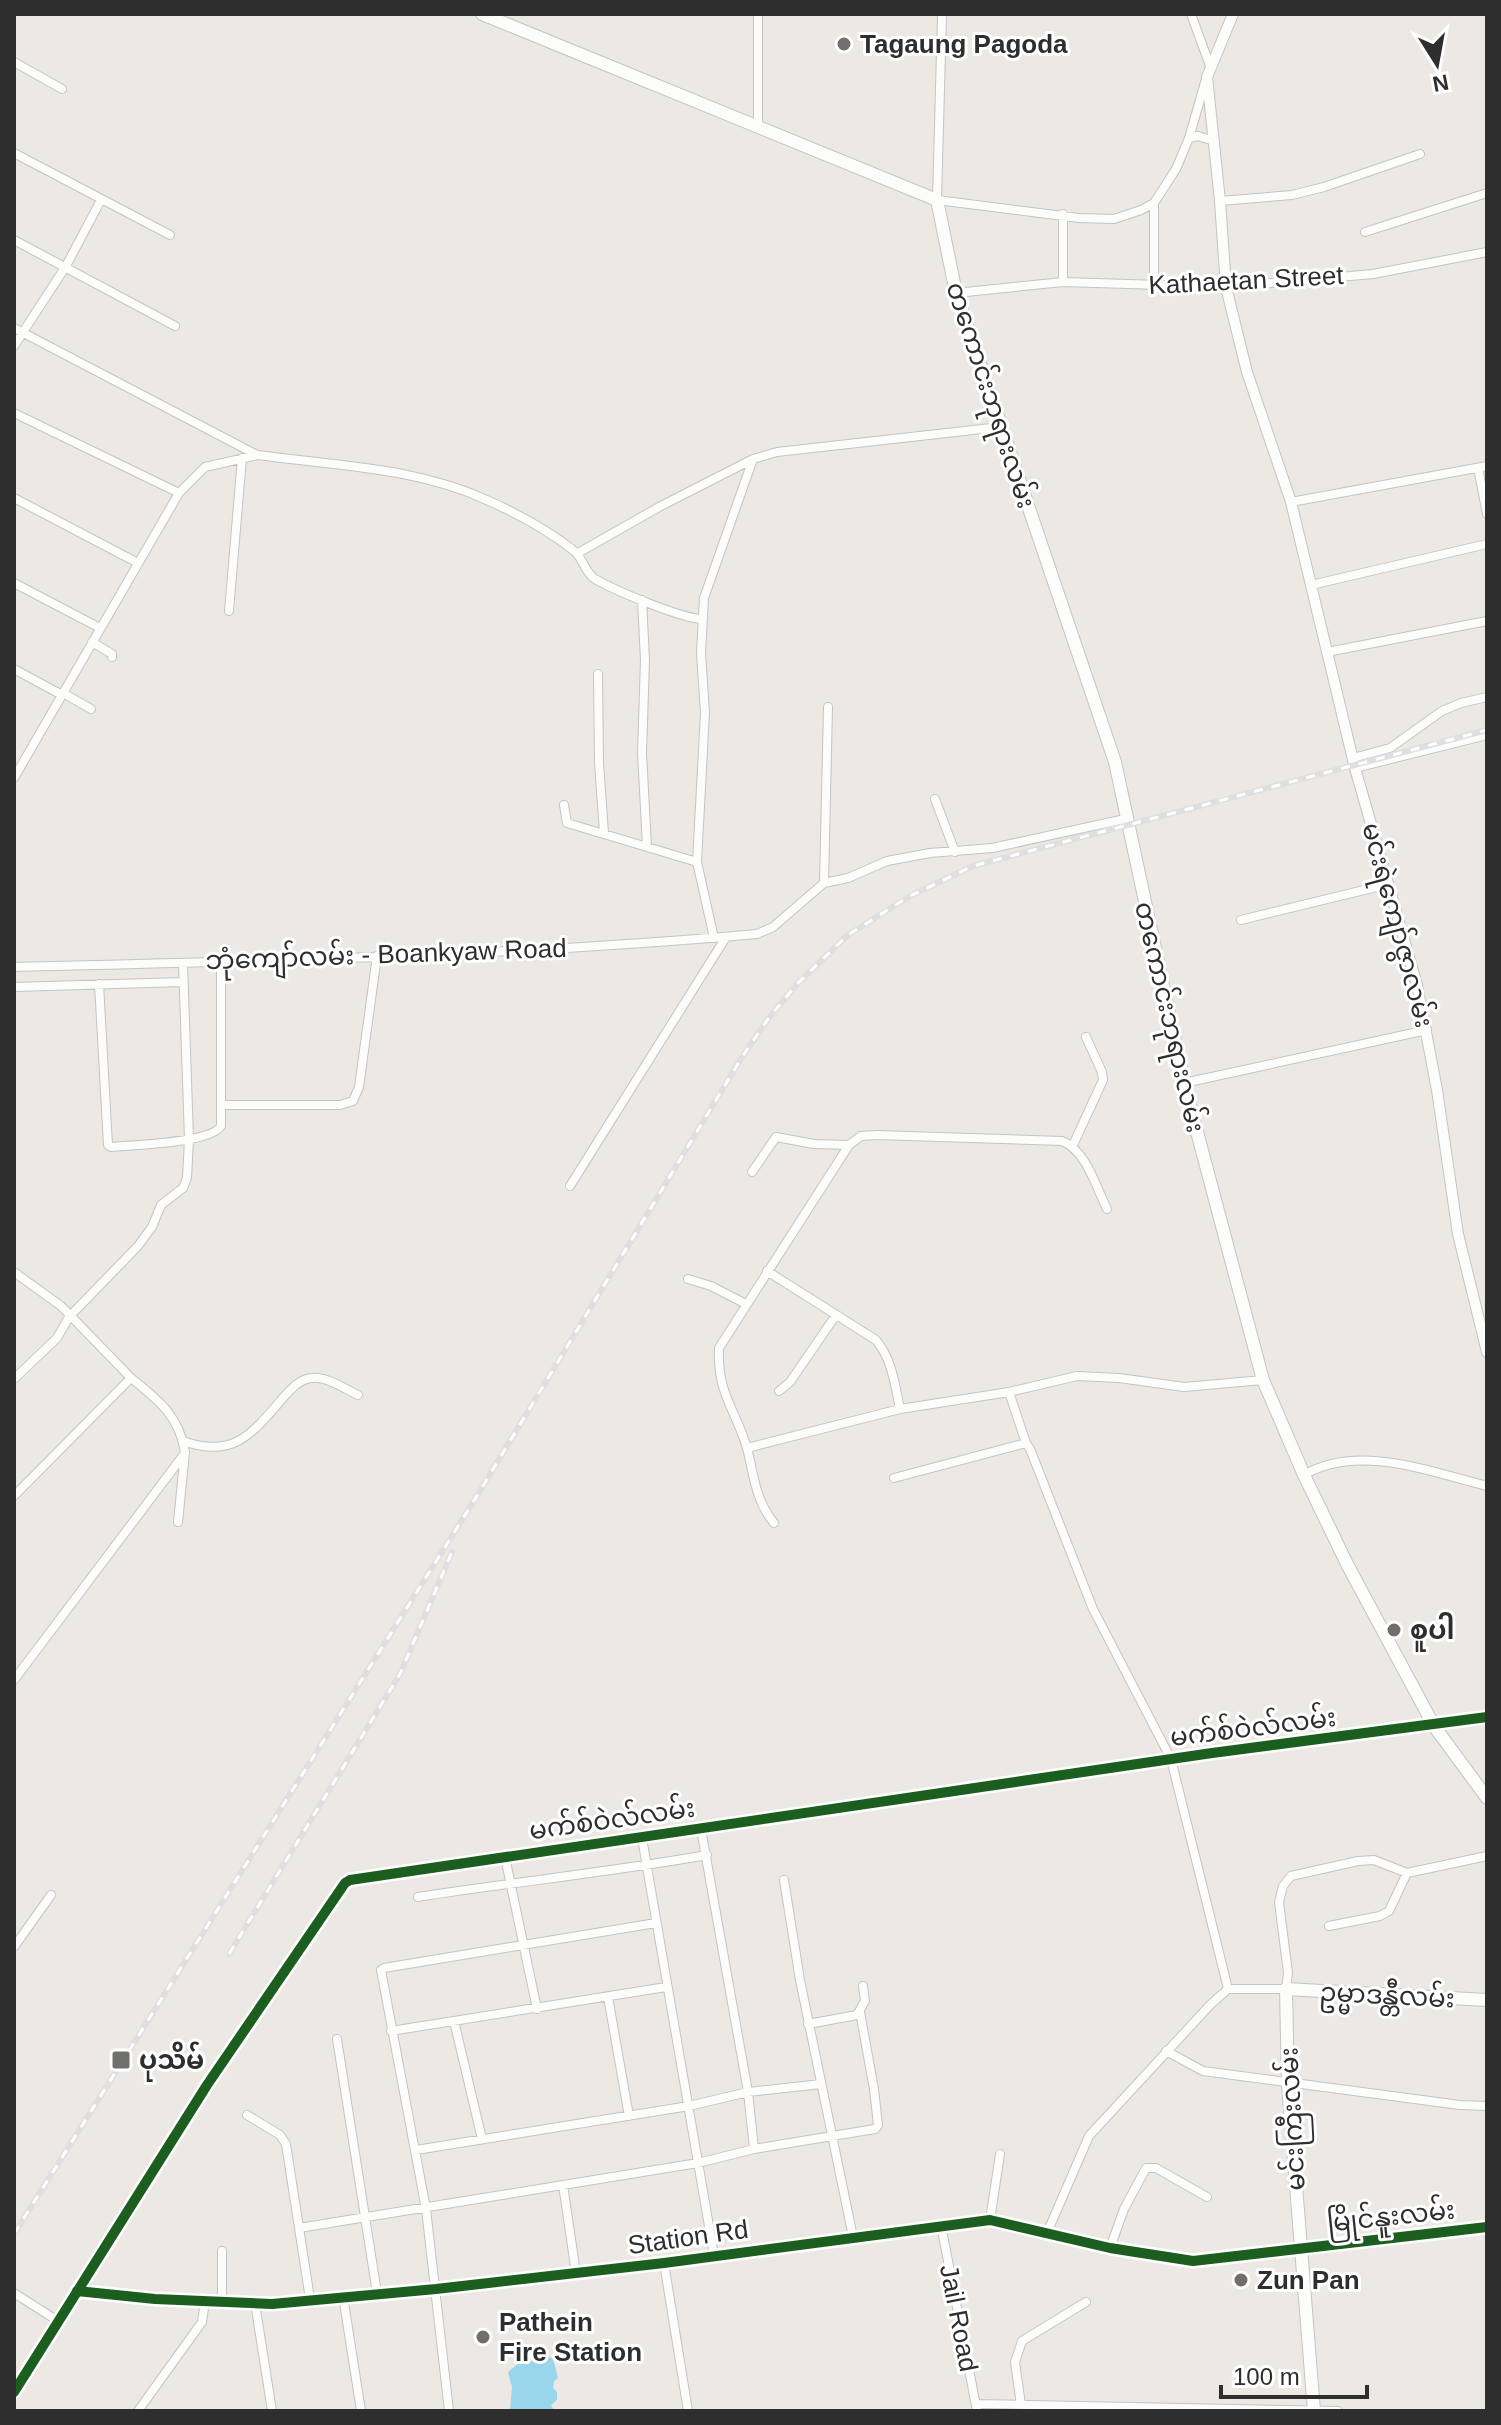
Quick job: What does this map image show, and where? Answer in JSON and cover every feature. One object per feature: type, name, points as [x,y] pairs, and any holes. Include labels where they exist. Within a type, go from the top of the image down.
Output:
[{"type":"main road","points":[[482,14],[937,200]]},
{"type":"main road","name":"တကောင်းဘုရားလမ်း","points":[[937,200],[956,293],[1115,762],[1184,1083],[1263,1380],[1347,1564],[1434,1726],[1487,1798]]},
{"type":"main road","name":"ဥမ္မာဒန္တီလမ်း","points":[[1286,1989],[1487,2000]]},
{"type":"main road","name":"မင်းကြီးလမ်း","points":[[1286,1989],[1288,2085],[1314,2410]]},
{"type":"street","points":[[758,14],[758,126]]},
{"type":"street","points":[[942,14],[937,200],[1079,218],[1114,219],[1133,214],[1154,203],[1176,169],[1189,138],[1208,72],[1233,14]]},
{"type":"street","points":[[1191,14],[1208,72]]},
{"type":"street","points":[[14,62],[62,89]]},
{"type":"street","name":"မင်းရဲကျော်ဇွာလမ်း","points":[[1208,72],[1226,287],[1247,372],[1291,502],[1354,763],[1427,1030],[1458,1234],[1487,1352]]},
{"type":"street","points":[[1189,138],[1198,136],[1214,141]]},
{"type":"street","points":[[14,153],[170,235]]},
{"type":"street","points":[[1220,201],[1292,195],[1420,154]]},
{"type":"street","points":[[1365,232],[1487,193]]},
{"type":"street","points":[[14,346],[18,330],[66,266],[101,200]]},
{"type":"street","points":[[1154,203],[1154,286]]},
{"type":"street","points":[[1063,214],[1063,282]]},
{"type":"street","points":[[14,240],[175,326]]},
{"type":"street","name":"Kathaetan Street","points":[[956,293],[1063,282],[1226,287],[1373,274],[1487,252]]},
{"type":"street","points":[[18,330],[258,455]]},
{"type":"street","points":[[14,413],[179,493]]},
{"type":"street","points":[[578,553],[753,459],[824,445],[1000,427]]},
{"type":"street","points":[[14,778],[18,762],[63,694],[179,493],[205,467],[242,458],[258,455],[371,467],[445,482],[491,502],[560,541],[578,553],[595,578],[642,600],[703,619]]},
{"type":"street","points":[[229,611],[242,458]]},
{"type":"street","points":[[714,938],[697,862],[705,713],[701,653],[703,619],[707,588],[753,459]]},
{"type":"street","points":[[1291,502],[1483,467],[1487,514]]},
{"type":"street","points":[[14,498],[138,563]]},
{"type":"street","points":[[1311,585],[1487,544]]},
{"type":"street","points":[[14,583],[100,628]]},
{"type":"street","points":[[642,600],[645,660],[642,753],[647,846]]},
{"type":"street","points":[[1327,652],[1487,621]]},
{"type":"street","points":[[92,642],[112,657]]},
{"type":"street","points":[[14,669],[91,709]]},
{"type":"street","points":[[598,674],[604,833]]},
{"type":"street","points":[[1354,763],[1390,748],[1442,711],[1487,697]]},
{"type":"street","points":[[828,707],[824,883],[848,878],[907,856],[1027,841],[1125,819]]},
{"type":"street","points":[[1354,763],[1487,735]]},
{"type":"street","points":[[935,799],[955,852]]},
{"type":"street","points":[[564,805],[567,823],[697,862]]},
{"type":"street","name":"ဘုံကျော်လမ်း - Boankyaw Road","points":[[14,967],[377,956],[757,934],[773,927],[824,883]]},
{"type":"street","points":[[1241,920],[1389,884]]},
{"type":"street","points":[[570,1186],[726,937]]},
{"type":"street","points":[[221,1105],[340,1105],[353,1101],[359,1087],[377,956]]},
{"type":"street","points":[[99,984],[108,1145],[189,1139],[219,1131],[221,962]]},
{"type":"street","points":[[15,1375],[57,1338],[69,1317],[138,1246],[152,1227],[161,1205],[183,1188],[189,1166],[189,1139],[183,963]]},
{"type":"street","points":[[14,987],[183,982]]},
{"type":"street","points":[[1184,1083],[1427,1030]]},
{"type":"street","points":[[1073,1145],[1103,1080],[1086,1037]]},
{"type":"street","points":[[774,1523],[761,1504],[747,1448],[723,1392],[718,1368],[719,1348],[849,1145],[861,1136],[877,1135],[1050,1140],[1073,1145],[1107,1209]]},
{"type":"street","points":[[752,1172],[776,1137],[814,1144],[849,1145]]},
{"type":"street","points":[[767,1271],[876,1340],[884,1350],[900,1409]]},
{"type":"street","points":[[14,1272],[61,1306],[131,1378],[157,1397],[175,1424],[185,1452],[178,1522]]},
{"type":"street","points":[[688,1279],[711,1286],[746,1304]]},
{"type":"street","points":[[779,1391],[790,1382],[836,1315]]},
{"type":"street","points":[[747,1448],[900,1409],[1009,1392],[1077,1376],[1184,1387],[1263,1380]]},
{"type":"street","points":[[14,1496],[131,1378]]},
{"type":"street","points":[[183,1441],[201,1448],[223,1447],[247,1439],[291,1389],[310,1378],[319,1378],[358,1395]]},
{"type":"street","points":[[1009,1392],[1026,1443],[1093,1609],[1171,1759],[1228,1989]]},
{"type":"street","points":[[894,1478],[1026,1443]]},
{"type":"street","points":[[14,1680],[185,1452]]},
{"type":"street","points":[[1304,1475],[1343,1461],[1396,1464],[1487,1486]]},
{"type":"street","name":"မက်စ်ဝဲလ်လမ်း","points":[[14,2392],[207,2085],[345,1883],[357,1878],[1171,1759],[1487,1717]]},
{"type":"street","points":[[701,1829],[748,2092],[754,2149]]},
{"type":"street","points":[[642,1838],[714,2255]]},
{"type":"street","points":[[418,1897],[707,1855]]},
{"type":"street","points":[[1047,2233],[1089,2136],[1166,2051],[1228,1989],[1286,1989],[1288,1973],[1279,1902],[1283,1886],[1291,1876],[1374,1860],[1407,1873],[1487,1856]]},
{"type":"street","points":[[505,1857],[537,2009]]},
{"type":"street","points":[[1329,1926],[1380,1916],[1389,1911],[1407,1873]]},
{"type":"street","points":[[784,1880],[808,2024],[853,2237]]},
{"type":"street","points":[[14,1947],[51,1895]]},
{"type":"street","points":[[449,2411],[426,2209],[380,1975],[384,1968],[656,1923]]},
{"type":"street","points":[[808,2024],[852,2017],[860,2012],[865,2001],[863,1986]]},
{"type":"street","points":[[391,2031],[666,1987]]},
{"type":"street","points":[[608,1997],[629,2116]]},
{"type":"street","points":[[299,2228],[698,2163],[754,2149],[875,2129],[878,2125],[874,2089],[860,2012]]},
{"type":"street","points":[[454,2021],[482,2139]]},
{"type":"street","points":[[337,2039],[377,2293]]},
{"type":"street","points":[[1166,2051],[1203,2071],[1288,2085],[1487,2106]]},
{"type":"street","points":[[416,2150],[689,2106],[748,2092],[821,2084]]},
{"type":"street","points":[[247,2115],[280,2135],[286,2144],[310,2299]]},
{"type":"street","points":[[990,2220],[1000,2154]]},
{"type":"street","points":[[1110,2248],[1124,2209],[1146,2168],[1156,2168],[1207,2197]]},
{"type":"street","points":[[563,2185],[576,2273]]},
{"type":"street","name":"Station Rd","points":[[77,2291],[222,2302],[310,2299],[436,2289],[664,2263],[990,2220],[1110,2248],[1193,2261],[1300,2248]]},
{"type":"street","name":"Jail Road","points":[[941,2225],[977,2408]]},
{"type":"street","name":"မြိုင်နူးလမ်း","points":[[1300,2248],[1487,2227]]},
{"type":"street","points":[[222,2251],[222,2302]]},
{"type":"street","points":[[664,2263],[688,2411]]},
{"type":"street","points":[[14,2293],[58,2321]]},
{"type":"street","points":[[343,2296],[361,2411]]},
{"type":"street","points":[[138,2411],[202,2322],[205,2301]]},
{"type":"street","points":[[1021,2405],[1015,2362],[1022,2341],[1086,2302]]},
{"type":"street","points":[[255,2303],[272,2411]]},
{"type":"street","points":[[977,2408],[1021,2405],[1338,2411]]},
{"type":"water","points":[[548,2356],[553,2359],[558,2378],[553,2388],[557,2392],[557,2400],[551,2405],[554,2411],[510,2411],[512,2387],[508,2372],[520,2362]]},
{"type":"railway","points":[[14,2234],[472,1504],[742,1057],[797,984],[848,935],[910,896],[973,866],[1487,730]]},
{"type":"railway","points":[[229,1954],[400,1674],[452,1552]]},
{"type":"cycle path","points":[[14,2392],[207,2085],[350,1880],[1212,1753],[1487,1717]]},
{"type":"cycle path","points":[[77,2291],[155,2299],[272,2304],[664,2263],[990,2220],[1110,2248],[1193,2261],[1487,2227]]},
{"type":"place","name":"Tagaung Pagoda","points":[[844,44]]},
{"type":"place","name":"စူပါ","points":[[1394,1630]]},
{"type":"place","name":"ပုသိမ်","points":[[121,2060]]},
{"type":"place","name":"Zun Pan","points":[[1241,2280]]},
{"type":"place","name":"Pathein Fire Station","points":[[483,2337]]}]
